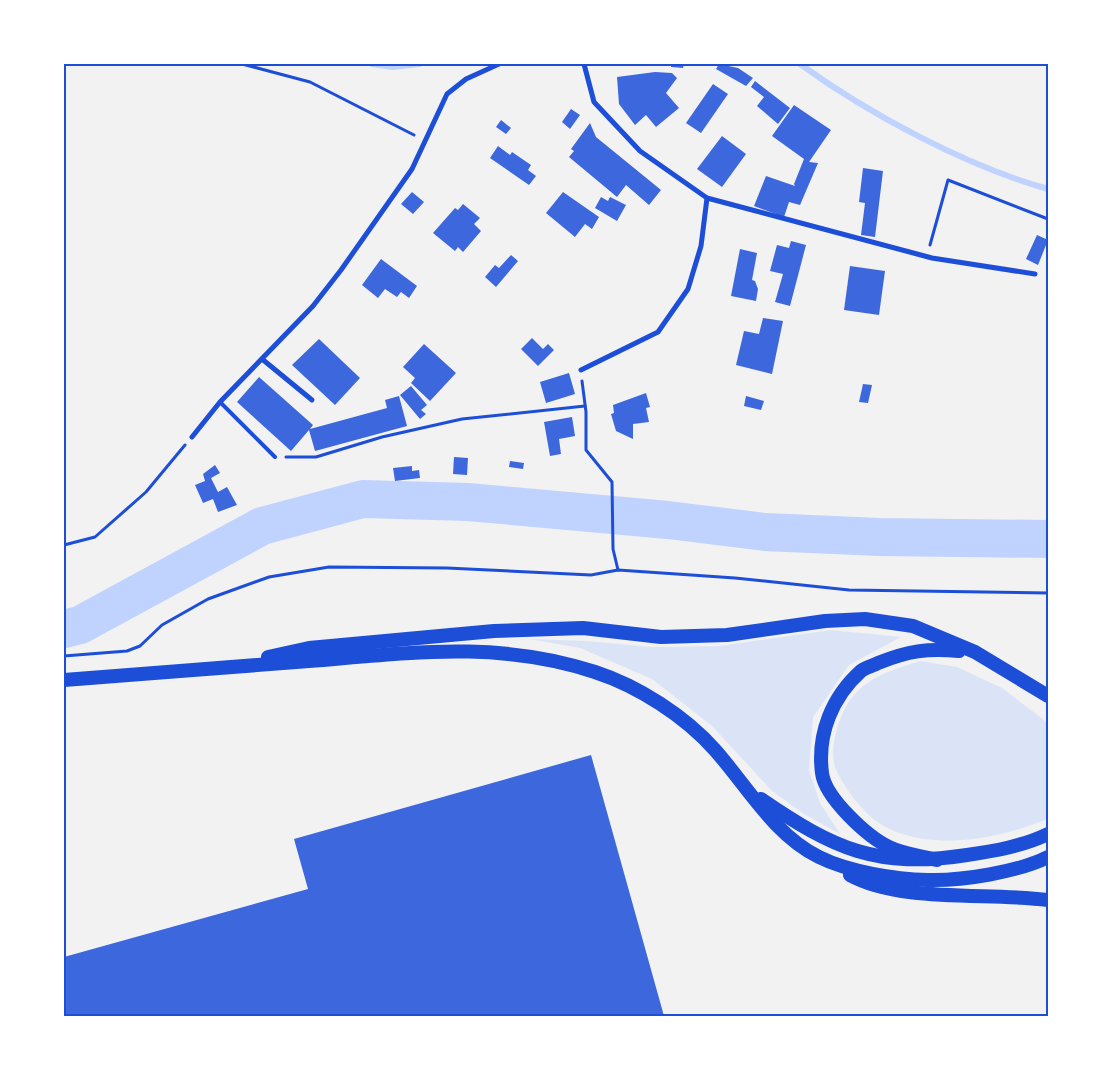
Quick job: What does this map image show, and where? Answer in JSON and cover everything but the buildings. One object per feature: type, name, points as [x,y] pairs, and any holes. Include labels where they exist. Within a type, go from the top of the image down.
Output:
[{"type":"highway","points":[[213,668],[309,648],[494,631],[583,628],[661,637],[708,636],[825,621],[865,619],[913,626],[975,652],[1048,696]]},
{"type":"highway","points":[[937,860],[890,848],[864,830],[838,805],[822,774],[822,730],[839,696],[862,670],[904,653],[934,648],[975,652]]},
{"type":"highway","points":[[64,680],[434,651],[497,651],[545,658],[597,672],[641,692],[682,721],[714,749],[772,820],[819,857],[854,877],[889,888],[914,893],[1048,900]]},
{"type":"highway","points":[[744,787],[816,834],[848,848],[880,858],[937,860],[985,853],[1033,841],[1048,834]]},
{"type":"highway","points":[[819,857],[863,871],[899,879],[948,880],[990,874],[1048,857]]},
{"type":"street","points":[[192,437],[220,402],[313,306],[341,270],[412,169],[447,94],[466,79],[499,64]]},
{"type":"street","points":[[584,64],[594,102],[640,151],[707,198],[926,256],[1035,274]]},
{"type":"street","points":[[582,370],[658,332],[688,289],[701,246],[707,198]]},
{"type":"street","points":[[262,359],[312,400]]},
{"type":"lane","points":[[220,402],[275,457]]},
{"type":"path","points":[[242,64],[310,82],[426,141]]},
{"type":"path","points":[[926,256],[948,180],[1048,219]]},
{"type":"path","points":[[582,370],[586,450],[612,482],[613,549],[618,570]]},
{"type":"path","points":[[275,457],[316,457],[382,437],[462,419],[584,406]]},
{"type":"path","points":[[64,546],[95,537],[146,492],[192,437]]},
{"type":"path","points":[[64,656],[127,651],[140,646],[162,624],[208,599],[269,578],[329,567],[447,568],[590,575],[618,570],[735,578],[849,590],[1048,593]]},
{"type":"shaded area","points":[[831,630],[901,637],[849,665],[813,717],[809,770],[820,803],[840,834],[804,814],[772,791],[712,726],[652,679],[580,648],[530,639],[587,641],[652,647],[719,646]]},
{"type":"shaded area","points":[[920,661],[957,667],[1002,688],[1048,723],[1048,819],[1001,834],[968,840],[935,840],[914,837],[883,826],[873,819],[852,796],[836,770],[833,755],[835,737],[849,701],[868,682]]},
{"type":"waterway","points":[[372,64],[393,67],[419,64]]},
{"type":"waterway","points":[[800,64],[856,101],[919,137],[984,167],[1048,189]]},
{"type":"waterway","points":[[64,629],[80,625],[262,526],[363,499],[468,502],[668,520],[765,532],[879,537],[1048,539]]}]
